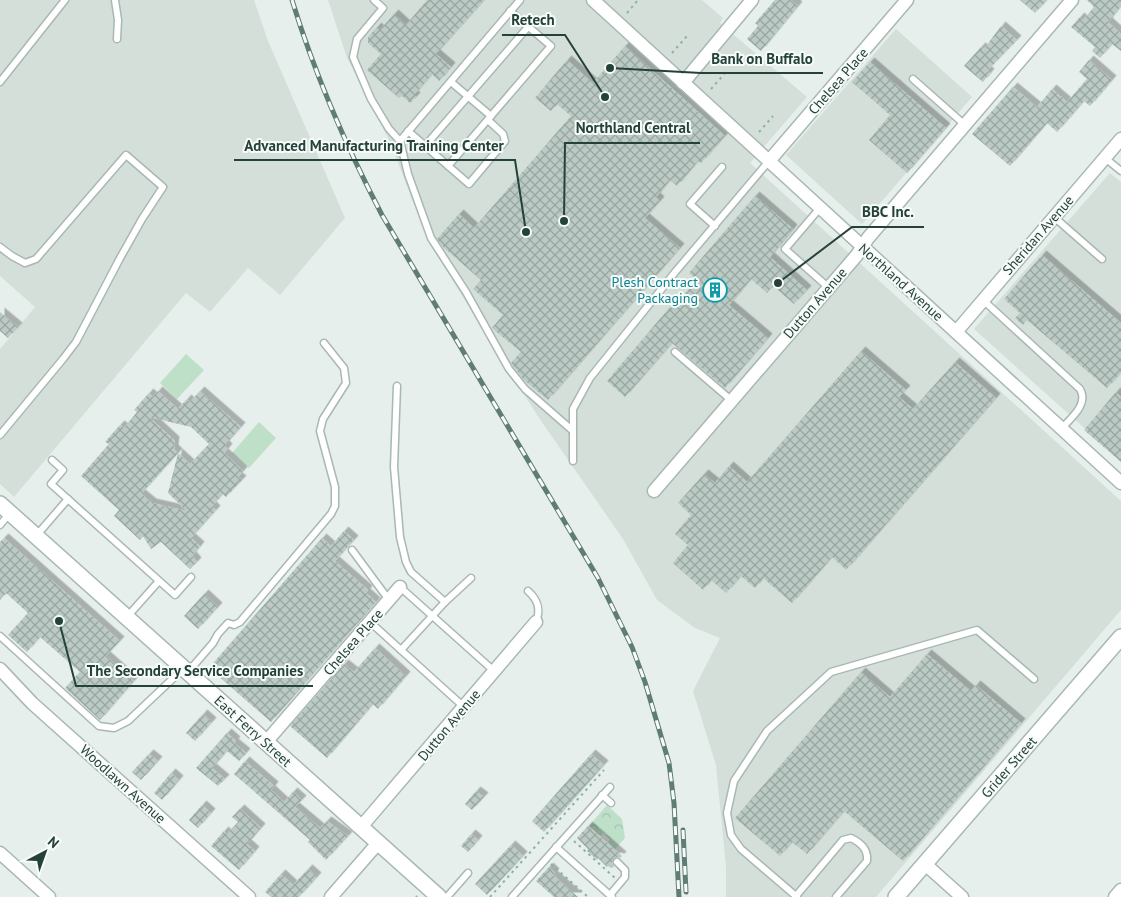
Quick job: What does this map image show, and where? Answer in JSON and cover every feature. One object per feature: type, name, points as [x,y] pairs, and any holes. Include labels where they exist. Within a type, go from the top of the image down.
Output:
[{"type":"street","points":[[683,82],[752,0]]},
{"type":"street","name":"Chelsea Place","points":[[769,161],[907,0]]},
{"type":"street","name":"Dutton Avenue","points":[[654,491],[1072,0]]},
{"type":"street","name":"Northland Avenue","points":[[599,2],[683,82],[1121,484]]},
{"type":"street","name":"Sheridan Avenue","points":[[956,332],[1121,139]]},
{"type":"street","name":"East Ferry Street","points":[[5,508],[439,897]]},
{"type":"street","name":"Chelsea Place","points":[[266,742],[400,587]]},
{"type":"street","name":"Dutton Avenue","points":[[361,827],[536,622]]},
{"type":"street","name":"Grider Street","points":[[896,897],[1121,637]]},
{"type":"street","name":"Woodlawn Avenue","points":[[0,669],[32,703],[248,897]]},
{"type":"street","points":[[331,897],[378,843]]},
{"type":"street","points":[[0,853],[49,897]]},
{"type":"street","points":[[925,864],[962,897]]},
{"type":"street","points":[[1115,897],[1121,890]]},
{"type":"lane","points":[[0,82],[65,0]]},
{"type":"lane","points":[[115,0],[118,20],[117,39]]},
{"type":"lane","points":[[374,0],[383,8],[357,39],[353,57],[371,99],[389,129],[400,141],[408,174],[431,238],[466,292],[509,368],[525,389],[573,431]]},
{"type":"lane","points":[[400,141],[520,0]]},
{"type":"lane","points":[[448,166],[551,46],[510,12]]},
{"type":"lane","points":[[425,146],[528,27]]},
{"type":"lane","points":[[914,79],[965,125]]},
{"type":"lane","points":[[408,132],[468,184],[505,142],[502,134],[489,118],[468,96],[451,82]]},
{"type":"lane","points":[[0,247],[25,264],[36,259],[126,155],[163,187],[119,260],[76,342],[0,435]]},
{"type":"lane","points":[[1104,158],[1121,171]]},
{"type":"lane","points":[[573,461],[572,409],[590,378],[769,161]]},
{"type":"lane","points":[[715,226],[690,204],[722,167]]},
{"type":"lane","points":[[820,208],[785,249],[828,286]]},
{"type":"lane","points":[[1054,217],[1102,259]]},
{"type":"lane","points":[[983,300],[1080,389],[1083,394],[1080,406],[1061,429]]},
{"type":"lane","points":[[0,636],[99,726],[114,728],[128,721],[186,670],[214,643],[218,634],[228,623],[234,625],[240,622],[331,514],[335,506],[335,487],[320,431],[323,419],[346,383],[344,368],[324,343]]},
{"type":"lane","points":[[675,352],[731,400]]},
{"type":"lane","points":[[397,386],[394,467],[402,545],[406,562],[411,572],[445,602]]},
{"type":"lane","points":[[52,460],[64,470],[51,484],[175,595],[191,578]]},
{"type":"lane","points":[[36,536],[68,500]]},
{"type":"lane","points":[[0,525],[5,508]]},
{"type":"lane","points":[[352,550],[389,600]]},
{"type":"lane","points":[[401,650],[445,602],[471,578]]},
{"type":"lane","points":[[127,617],[159,581]]},
{"type":"lane","points":[[400,587],[494,671]]},
{"type":"lane","points":[[528,591],[535,597],[538,605],[539,613],[536,622]]},
{"type":"lane","points":[[370,622],[464,707]]},
{"type":"lane","points":[[836,897],[867,860],[867,852],[851,838],[843,840],[796,897],[742,849],[731,835],[726,813],[734,781],[767,731],[831,672],[977,630],[1034,679]]},
{"type":"lane","points":[[512,897],[610,787]]},
{"type":"lane","points":[[602,795],[611,804]]},
{"type":"lane","points":[[556,847],[611,896],[625,877],[624,870],[617,862]]},
{"type":"lane","points":[[447,897],[468,873]]},
{"type":"path","points":[[627,13],[638,0]]},
{"type":"path","points":[[672,53],[687,36]]},
{"type":"path","points":[[711,89],[726,72]]},
{"type":"path","points":[[759,132],[774,116]]},
{"type":"path","points":[[490,897],[604,770]]},
{"type":"path","points":[[571,839],[618,881]]},
{"type":"path","points":[[572,846],[575,842]]},
{"type":"path","points":[[550,863],[588,897]]},
{"type":"shaded area","points":[[0,0],[254,0],[268,41],[345,218],[280,295],[248,268],[210,312],[186,293],[14,497],[0,484],[0,349],[35,307],[0,276]]},
{"type":"shaded area","points":[[328,0],[702,0],[723,18],[720,23],[807,97],[750,163],[1121,501],[1121,610],[876,897],[726,897],[726,867],[716,765],[693,691],[720,638],[695,628],[657,600],[623,539],[537,415],[429,243],[390,142],[347,58]]},
{"type":"shaded area","points":[[896,29],[972,97],[862,224],[786,155]]},
{"type":"shaded area","points":[[1110,173],[1121,182],[1121,461],[974,329]]},
{"type":"green space","points":[[186,354],[204,370],[177,399],[160,383]]},
{"type":"green space","points":[[259,422],[276,438],[249,468],[232,453]]},
{"type":"green space","points":[[607,805],[622,819],[625,838],[615,849],[608,842],[610,839],[603,833],[601,836],[589,826]]},
{"type":"building","points":[[427,0],[484,0],[436,54],[451,67],[439,81],[432,74],[414,95],[416,97],[410,103],[402,96],[399,98],[367,70],[381,54],[368,43],[368,37],[377,27],[380,30],[394,14],[406,25]]},
{"type":"building","points":[[775,0],[790,0],[798,6],[761,51],[747,39],[758,26],[755,23]]},
{"type":"building","points":[[1020,0],[1047,0],[1035,13]]},
{"type":"building","points":[[1087,0],[1121,0],[1121,6],[1108,22],[1121,34],[1121,51],[1112,44],[1100,58],[1092,51],[1095,47],[1071,27],[1080,17],[1083,20],[1094,7]]},
{"type":"building","points":[[1001,26],[1017,40],[987,71],[990,73],[983,82],[964,66],[981,47],[984,49]]},
{"type":"building","points":[[625,46],[725,136],[701,163],[698,161],[677,186],[670,180],[656,197],[660,201],[645,218],[680,248],[548,400],[523,379],[511,363],[521,352],[492,328],[503,315],[473,289],[481,280],[442,246],[437,239],[459,214],[474,228],[571,116],[557,104],[551,111],[535,98],[567,60],[593,83]]},
{"type":"building","points":[[1089,60],[1112,80],[1090,106],[1084,101],[1057,132],[1047,123],[1010,166],[972,134],[1013,87],[1037,107],[1052,89],[1067,102],[1087,79],[1079,72]]},
{"type":"building","points":[[870,62],[946,128],[907,173],[869,140],[890,115],[852,82]]},
{"type":"building","name":"Plesh Contract Packaging","points":[[755,196],[793,229],[770,257],[807,290],[794,304],[773,286],[767,293],[751,279],[729,305],[768,338],[725,388],[672,343],[625,397],[607,381],[676,300],[678,302],[697,280],[689,273]]},
{"type":"building","points":[[1042,255],[1121,323],[1121,372],[1107,388],[1027,320],[1023,325],[1015,318],[1020,313],[1004,299]]},
{"type":"building","points":[[0,312],[18,327],[8,338],[0,331]]},
{"type":"building","points":[[861,351],[906,390],[899,397],[913,409],[955,362],[996,398],[846,570],[832,557],[792,603],[763,578],[755,588],[741,576],[726,593],[711,580],[703,590],[673,563],[688,545],[675,534],[691,515],[678,503],[704,474],[715,483],[729,466],[747,482]]},
{"type":"building","points":[[158,391],[178,409],[187,399],[190,402],[200,391],[241,427],[225,445],[228,448],[224,453],[243,471],[238,477],[242,480],[226,497],[223,494],[212,506],[216,510],[191,538],[200,546],[192,556],[197,562],[190,569],[161,542],[151,549],[143,536],[140,540],[114,516],[119,510],[81,476],[109,444],[105,442],[120,425],[124,428],[137,412],[134,410],[149,393],[153,397]],"holes":[[[149,417],[191,427],[209,444],[190,464],[174,449],[175,441]],[[178,453],[168,493],[187,511],[152,503],[141,494]]]},
{"type":"building","points":[[1116,392],[1121,397],[1121,462],[1084,430]]},
{"type":"building","points":[[344,531],[354,540],[335,561],[368,590],[366,593],[376,602],[271,722],[209,668],[322,538],[331,546]]},
{"type":"building","points":[[4,538],[120,641],[106,656],[134,681],[100,720],[65,688],[80,672],[40,637],[27,652],[8,635],[28,613],[6,593],[0,600],[0,542]]},
{"type":"building","points":[[204,594],[218,607],[198,629],[184,616]]},
{"type":"building","points":[[375,648],[406,676],[378,709],[373,704],[327,758],[290,726],[344,664],[354,672]]},
{"type":"building","points":[[927,654],[971,691],[976,685],[1021,723],[903,861],[844,811],[807,854],[792,842],[780,856],[735,818],[861,672],[890,697]]},
{"type":"building","points":[[203,714],[212,722],[195,741],[186,733]]},
{"type":"building","points":[[227,733],[236,741],[234,743],[246,753],[239,761],[227,751],[212,768],[225,779],[218,786],[196,768]]},
{"type":"building","points":[[149,754],[158,761],[141,780],[132,772]]},
{"type":"building","points":[[591,754],[604,765],[544,832],[532,821]]},
{"type":"building","points":[[245,761],[274,786],[271,790],[284,802],[293,792],[302,800],[295,807],[320,828],[327,821],[348,836],[326,860],[308,842],[310,840],[234,774]]},
{"type":"building","points":[[171,773],[179,780],[162,800],[154,793]]},
{"type":"building","points":[[476,791],[484,797],[472,810],[465,804]]},
{"type":"building","points":[[202,805],[211,813],[198,828],[189,820]]},
{"type":"building","points":[[240,809],[261,828],[247,844],[255,851],[239,870],[211,846],[224,831],[227,834],[238,822],[232,817]]},
{"type":"building","points":[[588,826],[622,856],[613,859],[612,863],[614,866],[611,868],[607,867],[598,858],[597,860],[577,838]]},
{"type":"building","points":[[471,834],[478,840],[468,852],[461,846]]},
{"type":"building","points":[[511,845],[523,856],[487,895],[475,884]]},
{"type":"building","points":[[549,867],[555,873],[553,875],[578,897],[554,897],[536,881]]},
{"type":"building","points":[[308,869],[317,877],[299,897],[271,897],[265,892],[281,874],[293,885]]},
{"type":"railway","points":[[292,0],[332,110],[382,215],[598,578],[632,647],[645,682],[669,763],[674,803],[679,897]]},
{"type":"railway","points":[[683,830],[686,892]]},
{"type":"place","name":"Bank on Buffalo","points":[[610,68]]},
{"type":"place","name":"Retech","points":[[605,97]]},
{"type":"place","name":"Northland Central","points":[[564,221]]},
{"type":"place","name":"Advanced Manufacturing Training Center","points":[[526,232]]},
{"type":"place","name":"BBC Inc.","points":[[778,283]]},
{"type":"place","name":"Plesh Contract Packaging","points":[[715,290]]},
{"type":"place","name":"The Secondary Service Companies","points":[[59,621]]}]
